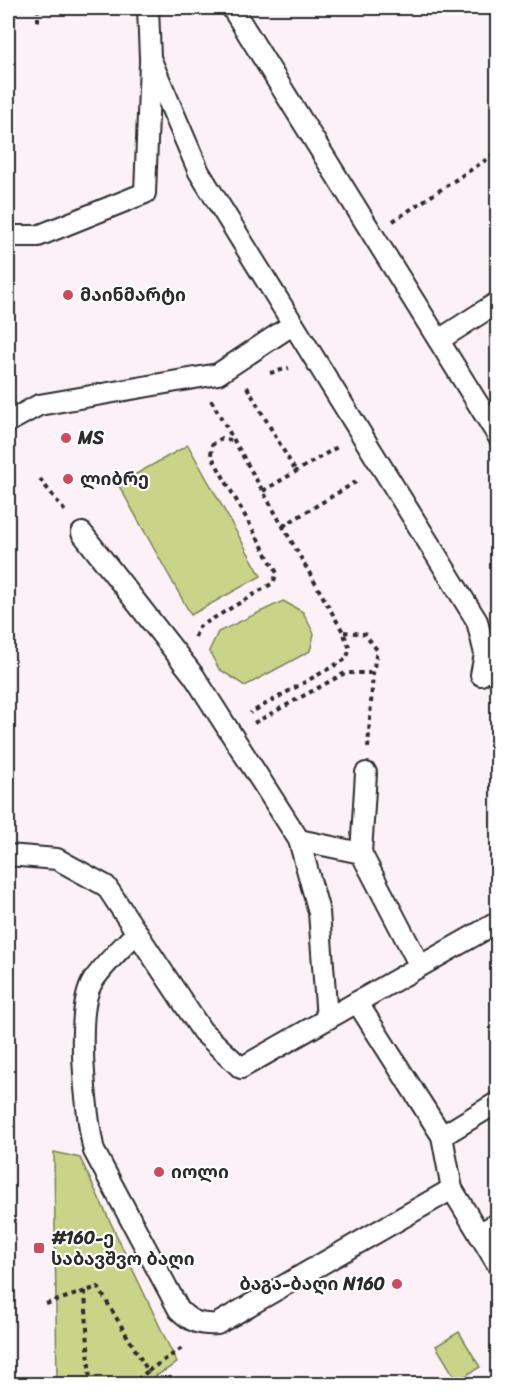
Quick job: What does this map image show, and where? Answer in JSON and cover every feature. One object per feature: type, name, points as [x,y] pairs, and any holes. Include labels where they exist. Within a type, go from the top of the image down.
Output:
[{"type":"lane","points":[[8,236],[38,236],[145,194],[150,58],[148,8]]},
{"type":"lane","points":[[232,8],[498,436]]},
{"type":"lane","points":[[150,58],[198,172],[477,621],[485,654],[481,675]]},
{"type":"lane","points":[[439,340],[498,302]]},
{"type":"lane","points":[[8,422],[39,405],[218,374],[292,324]]},
{"type":"lane","points":[[82,533],[194,676],[299,840],[319,912],[327,1019]]},
{"type":"lane","points":[[366,773],[362,853],[420,966]]},
{"type":"lane","points":[[299,840],[362,853]]},
{"type":"lane","points":[[8,855],[57,859],[106,886],[202,1031],[241,1068],[420,966],[495,930]]},
{"type":"lane","points":[[137,932],[93,981],[86,995],[82,1021],[88,1123],[94,1151],[179,1310],[189,1320],[204,1325],[217,1324],[452,1189]]},
{"type":"lane","points":[[357,1002],[442,1136],[452,1189],[498,1265]]},
{"type":"lane","points":[[442,1136],[498,1102]]},
{"type":"lane","points":[[479,1234],[498,1223]]},
{"type":"path","points":[[38,8],[38,26]]},
{"type":"path","points":[[373,234],[498,152]]},
{"type":"path","points":[[264,375],[315,363]]},
{"type":"path","points":[[243,380],[296,472]]},
{"type":"path","points":[[218,395],[210,399],[351,649],[346,659],[245,716]]},
{"type":"path","points":[[200,646],[195,637],[199,627],[273,583],[278,573],[211,455],[212,445],[222,438],[234,441]]},
{"type":"path","points":[[262,491],[343,444]]},
{"type":"path","points":[[283,526],[364,477]]},
{"type":"path","points":[[39,479],[82,533]]},
{"type":"path","points":[[343,632],[365,634],[377,650],[373,673],[366,773]]},
{"type":"path","points":[[232,736],[345,673],[373,673]]},
{"type":"path","points":[[46,1304],[98,1287],[148,1371],[132,1384]]},
{"type":"path","points":[[85,1291],[90,1384]]},
{"type":"green space","points":[[188,445],[261,576],[191,615],[118,484]]},
{"type":"green space","points":[[283,601],[303,612],[314,634],[310,651],[245,686],[219,669],[209,651],[218,632]]},
{"type":"green space","points":[[54,1152],[80,1158],[177,1363],[143,1384],[57,1384]]},
{"type":"green space","points":[[459,1332],[480,1367],[457,1381],[436,1346]]},
{"type":"place","name":"მაინმარტი","points":[[68,295]]},
{"type":"place","name":"MS","points":[[66,438]]},
{"type":"place","name":"ლიბრე","points":[[68,479]]},
{"type":"place","name":"იოლი","points":[[159,1172]]},
{"type":"place","name":"#160-ე საბავშვო ბაღი","points":[[39,1248]]},
{"type":"place","name":"ბაგა-ბაღი N160","points":[[397,1284]]}]
